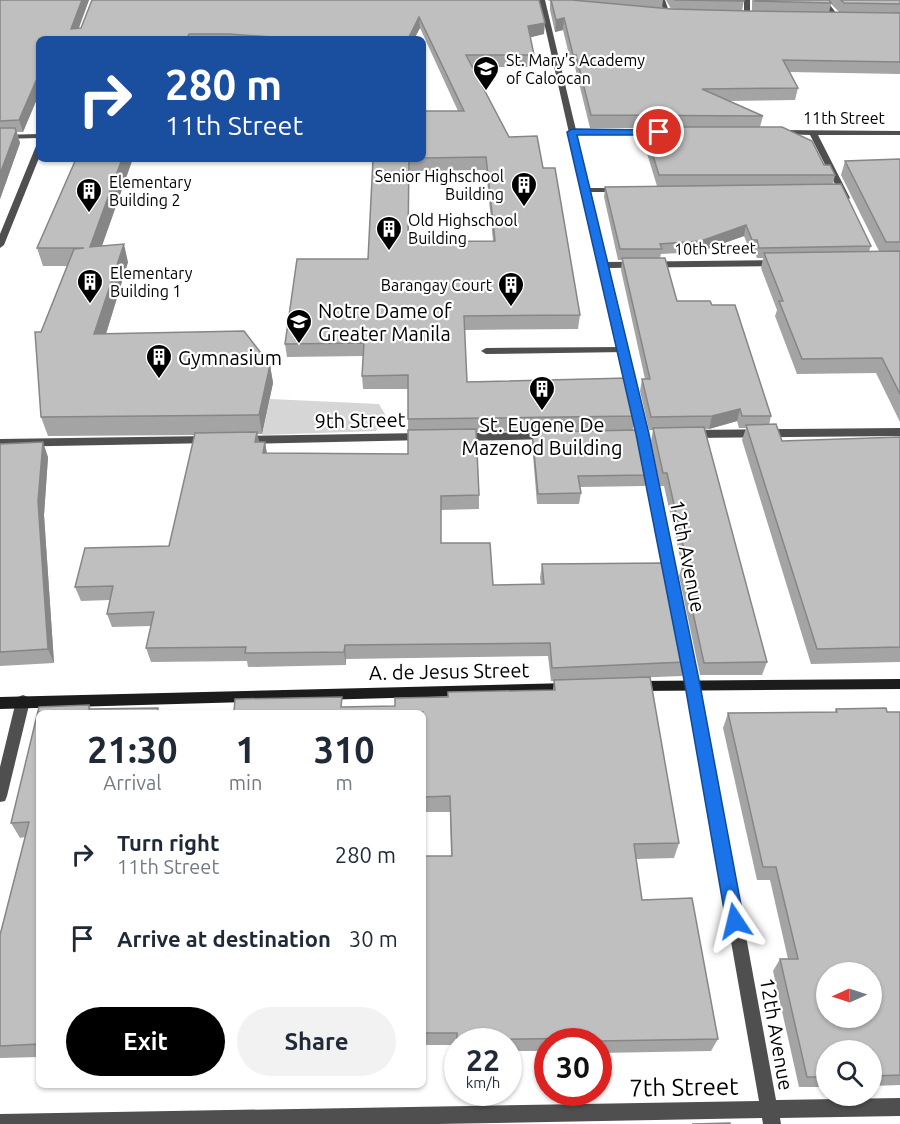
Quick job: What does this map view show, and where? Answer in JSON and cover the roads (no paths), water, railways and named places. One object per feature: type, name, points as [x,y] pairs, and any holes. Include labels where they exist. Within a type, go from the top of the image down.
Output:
[{"type":"main road","points":[[621,686],[900,684]]},
{"type":"main road","name":"A. de Jesus Street","points":[[0,703],[585,687]]},
{"type":"street","points":[[662,0],[669,16]]},
{"type":"street","points":[[747,0],[747,19]]},
{"type":"street","points":[[823,0],[838,20]]},
{"type":"street","points":[[532,4],[542,2],[554,6]]},
{"type":"street","name":"12th Avenue","points":[[542,2],[642,434],[693,685],[771,1117]]},
{"type":"street","points":[[657,15],[680,16]]},
{"type":"street","points":[[736,18],[759,19]]},
{"type":"street","points":[[827,20],[849,20]]},
{"type":"street","points":[[572,132],[664,132]]},
{"type":"street","name":"11th Street","points":[[767,132],[900,133]]},
{"type":"street","points":[[813,132],[852,210]]},
{"type":"street","points":[[0,136],[36,136]]},
{"type":"street","points":[[0,245],[36,155]]},
{"type":"street","points":[[585,190],[632,190]]},
{"type":"street","points":[[831,190],[842,190]]},
{"type":"street","name":"10th Street","points":[[603,265],[784,262]]},
{"type":"street","points":[[486,351],[623,350]]},
{"type":"street","points":[[678,434],[900,432]]},
{"type":"street","points":[[452,437],[559,435]]},
{"type":"street","name":"9th Street","points":[[0,443],[428,437]]},
{"type":"street","points":[[0,796],[23,701]]},
{"type":"street","name":"7th Street","points":[[0,1123],[771,1117],[900,1107]]},
{"type":"place","name":"St. Mary's Academy of Caloocan","points":[[486,92]]},
{"type":"place","name":"Senior Highschool Building","points":[[524,208]]},
{"type":"place","name":"Elementary Building 2","points":[[89,214]]},
{"type":"place","name":"Old Highschool Building","points":[[389,252]]},
{"type":"place","name":"Elementary Building 1","points":[[90,305]]},
{"type":"place","name":"Barangay Court","points":[[511,308]]},
{"type":"place","name":"Notre Dame of Greater Manila","points":[[299,345]]},
{"type":"place","name":"Gymnasium","points":[[159,380]]},
{"type":"place","name":"St. Eugene De Mazenod Building","points":[[542,412]]}]
